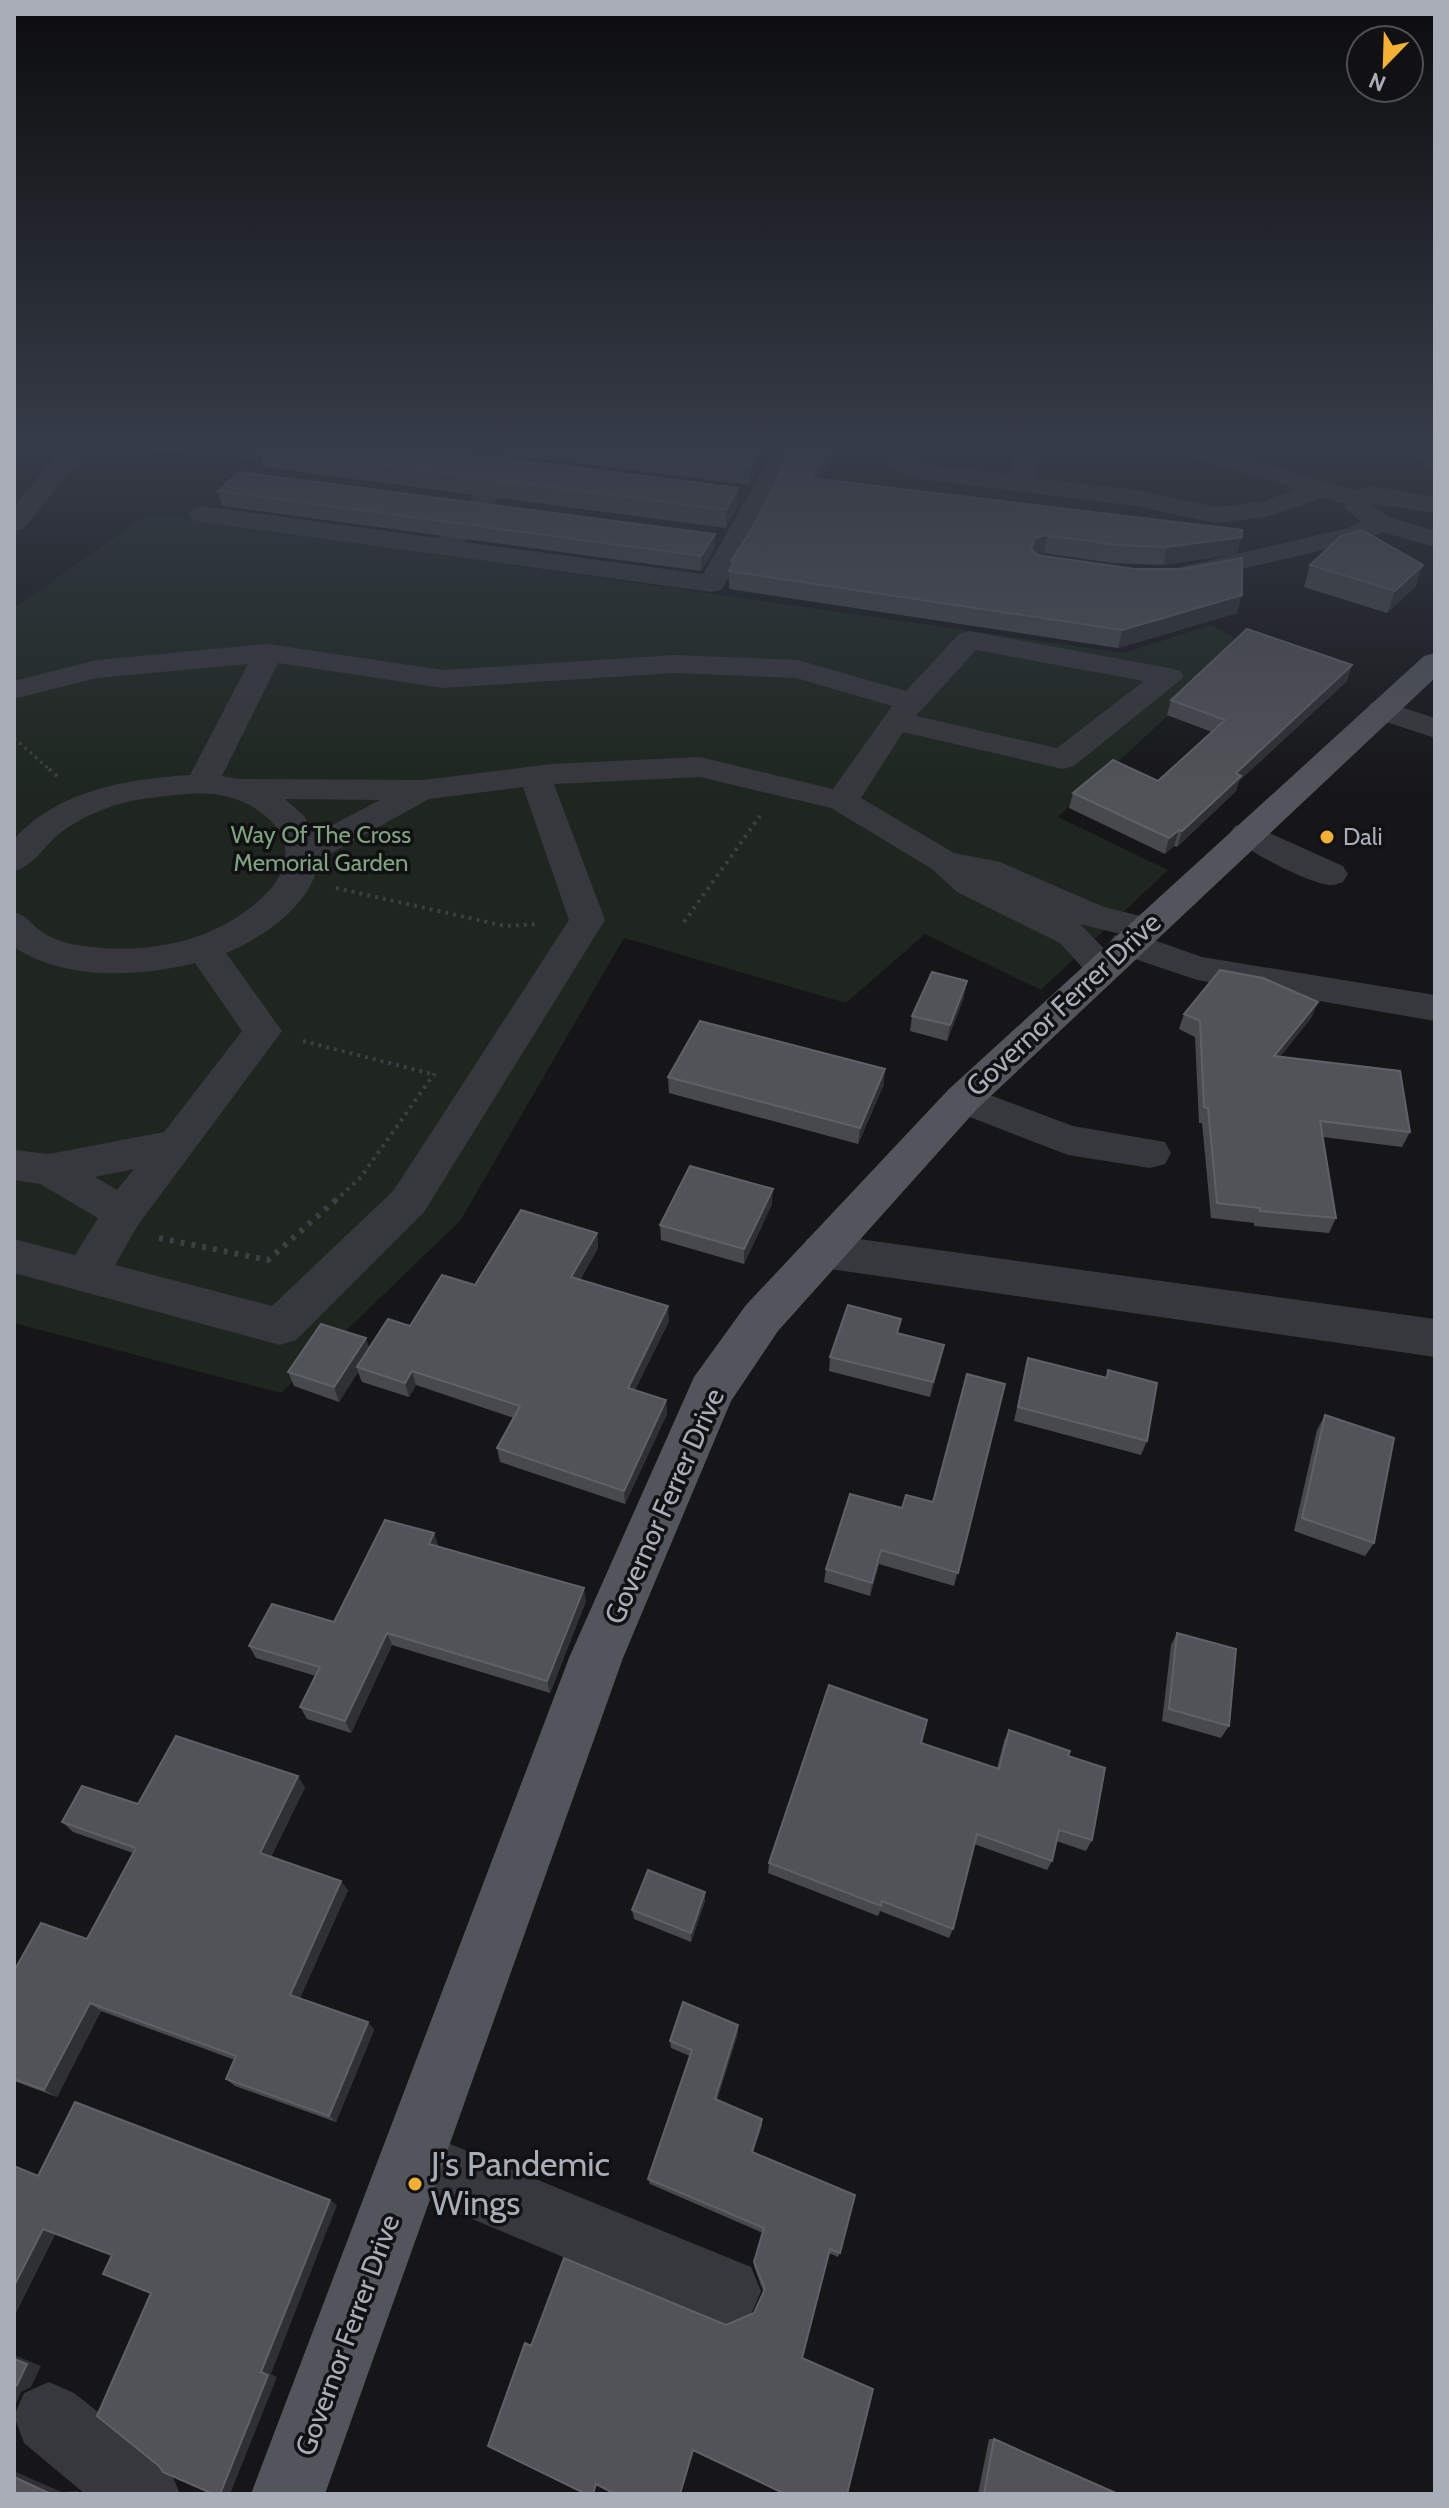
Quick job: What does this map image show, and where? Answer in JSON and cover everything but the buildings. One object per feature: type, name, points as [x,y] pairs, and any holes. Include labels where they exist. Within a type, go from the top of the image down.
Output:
[{"type":"main road","name":"Governor Ferrer Drive","points":[[288,2494],[596,1658],[711,1391],[762,1318],[963,1099],[1247,833],[1382,710],[1430,673]]},
{"type":"street","points":[[536,561],[711,584],[726,561]]},
{"type":"street","points":[[1152,577],[1207,572],[1250,561]]},
{"type":"street","points":[[14,690],[97,669],[268,653],[443,679],[675,664],[798,669],[904,712],[1063,759],[1169,677],[969,640],[904,712],[842,801]]},
{"type":"street","points":[[202,783],[268,653]]},
{"type":"street","points":[[1382,710],[1435,729]]},
{"type":"street","points":[[14,860],[35,834],[87,803],[132,789],[202,783],[239,789],[423,790],[535,776],[700,767],[842,801],[944,862],[969,884],[1073,935],[1125,946],[1197,968],[1435,1008]]},
{"type":"street","points":[[14,1256],[280,1327],[409,1201],[587,920],[535,776]]},
{"type":"street","points":[[239,789],[274,804],[294,823],[300,835],[300,867]]},
{"type":"street","points":[[14,924],[36,944],[60,954],[114,963],[177,956],[203,948],[245,929],[278,904],[300,867],[423,790]]},
{"type":"street","points":[[1247,833],[1288,856],[1331,874]]},
{"type":"street","points":[[944,862],[988,870],[1093,916],[1125,946]]},
{"type":"street","points":[[86,1276],[119,1221],[263,1031],[203,948]]},
{"type":"street","points":[[963,1099],[1068,1140],[1150,1153]]},
{"type":"street","points":[[32,1167],[177,1145]]},
{"type":"street","points":[[32,1167],[119,1221]]},
{"type":"street","points":[[823,1251],[1435,1338]]},
{"type":"street","points":[[411,2161],[727,2291]]},
{"type":"street","points":[[49,2418],[143,2494]]},
{"type":"path","points":[[14,738],[87,803]]},
{"type":"path","points":[[684,922],[782,785]]},
{"type":"path","points":[[300,867],[505,926],[587,920]]},
{"type":"path","points":[[263,1031],[482,1086]]},
{"type":"path","points":[[119,1221],[268,1260],[361,1177],[434,1074]]},
{"type":"green space","name":"Way Of The Cross Memorial Garden","points":[[81,561],[484,561],[1124,653],[1211,625],[1246,644],[1058,817],[1168,870],[1041,990],[925,934],[846,1003],[624,938],[460,1221],[281,1393],[14,1323],[14,608]]},
{"type":"place","name":"Dali","points":[[1327,837]]},
{"type":"place","name":"J's Pandemic Wings","points":[[415,2184]]}]
